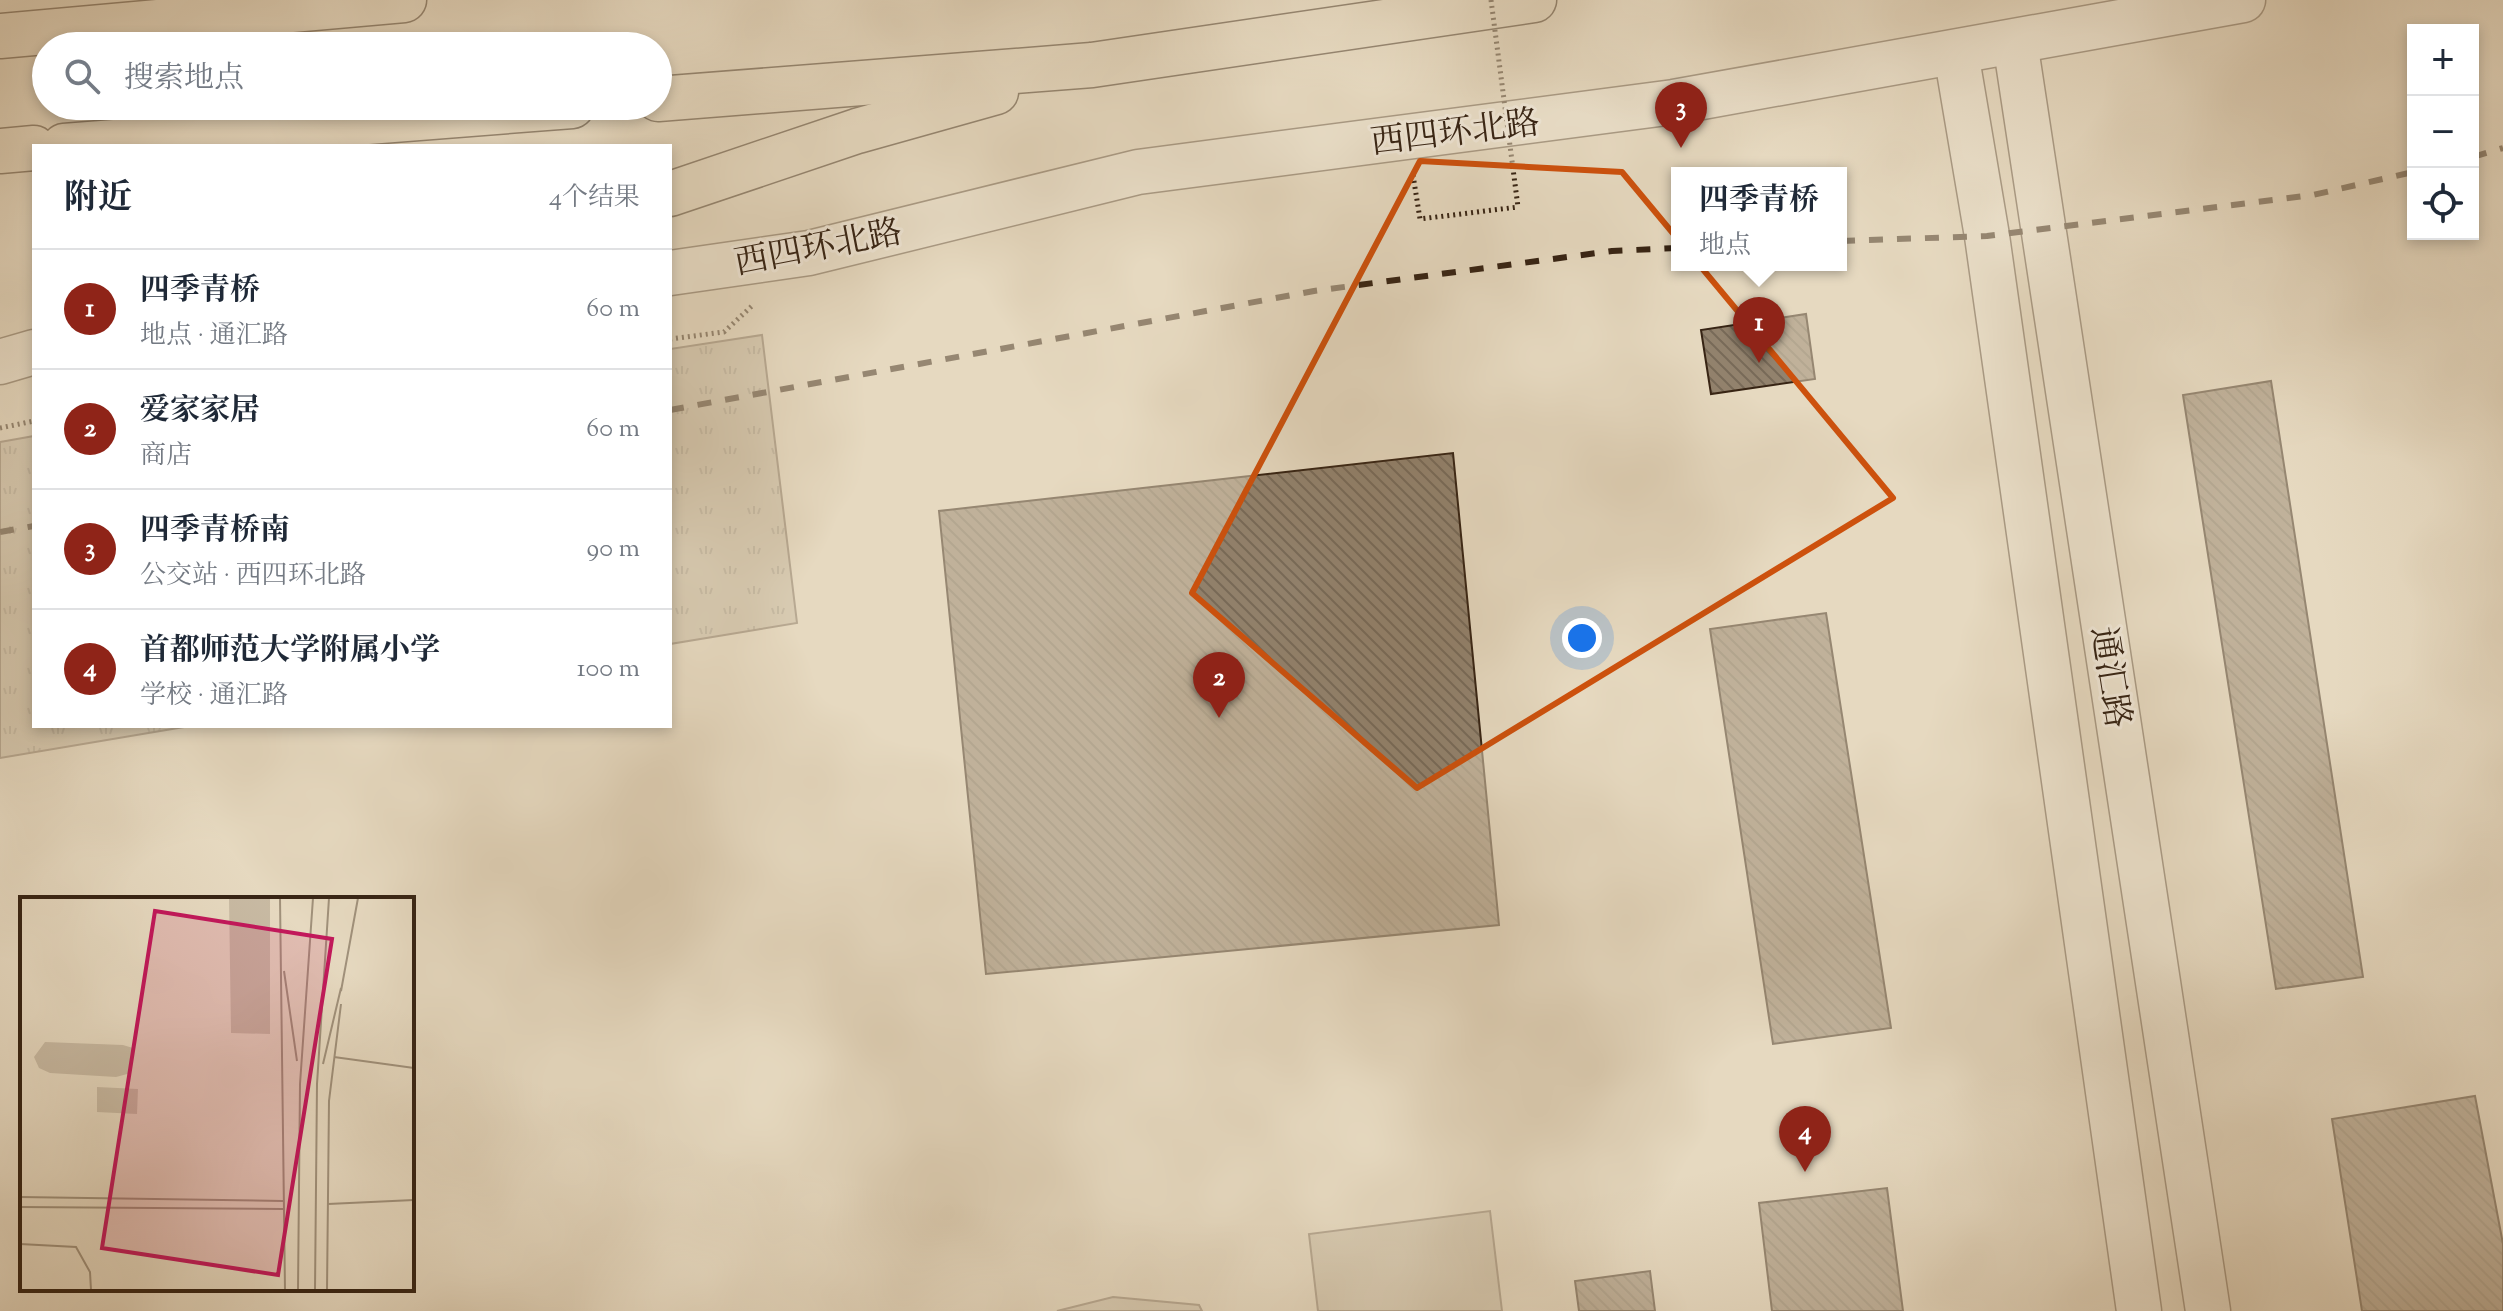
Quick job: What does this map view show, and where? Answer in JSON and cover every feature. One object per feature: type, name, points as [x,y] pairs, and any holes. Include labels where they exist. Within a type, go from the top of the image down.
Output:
[{"type":"highway","points":[[45,32],[404,0]]},
{"type":"highway","points":[[672,98],[1092,65],[1534,0]]},
{"type":"highway","points":[[0,36],[32,33]]},
{"type":"highway","points":[[672,193],[857,131],[1092,65]]},
{"type":"highway","points":[[89,144],[394,120]]},
{"type":"highway","points":[[0,151],[32,148]]},
{"type":"street","name":"西四环北路","points":[[672,273],[809,253],[1138,172],[1674,102],[2243,0]]},
{"type":"street","name":"通汇路","points":[[2015,42],[2208,1311]]},
{"type":"street","name":"通汇路","points":[[1956,53],[1987,236],[2139,1311]]},
{"type":"street","points":[[0,362],[32,353]]},
{"type":"path","points":[[1420,219],[1518,207],[1491,0]]},
{"type":"path","points":[[0,428],[32,421]]},
{"type":"highlighted area","points":[[1420,161],[1622,172],[1893,498],[1417,788],[1192,593]]},
{"type":"green space","points":[[762,335],[797,623],[672,644],[672,349]]},
{"type":"green space","points":[[32,436],[32,728],[178,728],[0,758],[0,442]]},
{"type":"green space","points":[[1490,1211],[1502,1311],[1318,1311],[1309,1234]]},
{"type":"green space","points":[[1113,1297],[1199,1305],[1202,1311],[1057,1311]]},
{"type":"building","points":[[1806,314],[1815,379],[1711,394],[1701,330]]},
{"type":"building","points":[[2271,381],[2363,977],[2276,989],[2183,395]]},
{"type":"building","points":[[1453,453],[1499,925],[986,974],[939,511]]},
{"type":"building","points":[[1826,613],[1891,1028],[1773,1044],[1710,629]]},
{"type":"building","points":[[2475,1096],[2503,1244],[2503,1311],[2362,1311],[2332,1119]]},
{"type":"building","points":[[1887,1188],[1903,1311],[1772,1311],[1759,1203]]},
{"type":"building","points":[[1650,1271],[1655,1311],[1579,1311],[1575,1281]]},
{"type":"railway","points":[[2479,155],[2503,148]]},
{"type":"railway","points":[[1847,241],[1987,236],[2313,195],[2407,173]]},
{"type":"railway","points":[[672,410],[1314,291],[1612,251],[1671,248]]},
{"type":"railway","points":[[0,532],[32,526]]},
{"type":"place","name":"四季青桥南","points":[[1681,148]]},
{"type":"place","name":"四季青桥","points":[[1759,363]]},
{"type":"place","name":"爱家家居","points":[[1219,718]]},
{"type":"place","name":"首都师范大学附属小学","points":[[1805,1172]]}]
